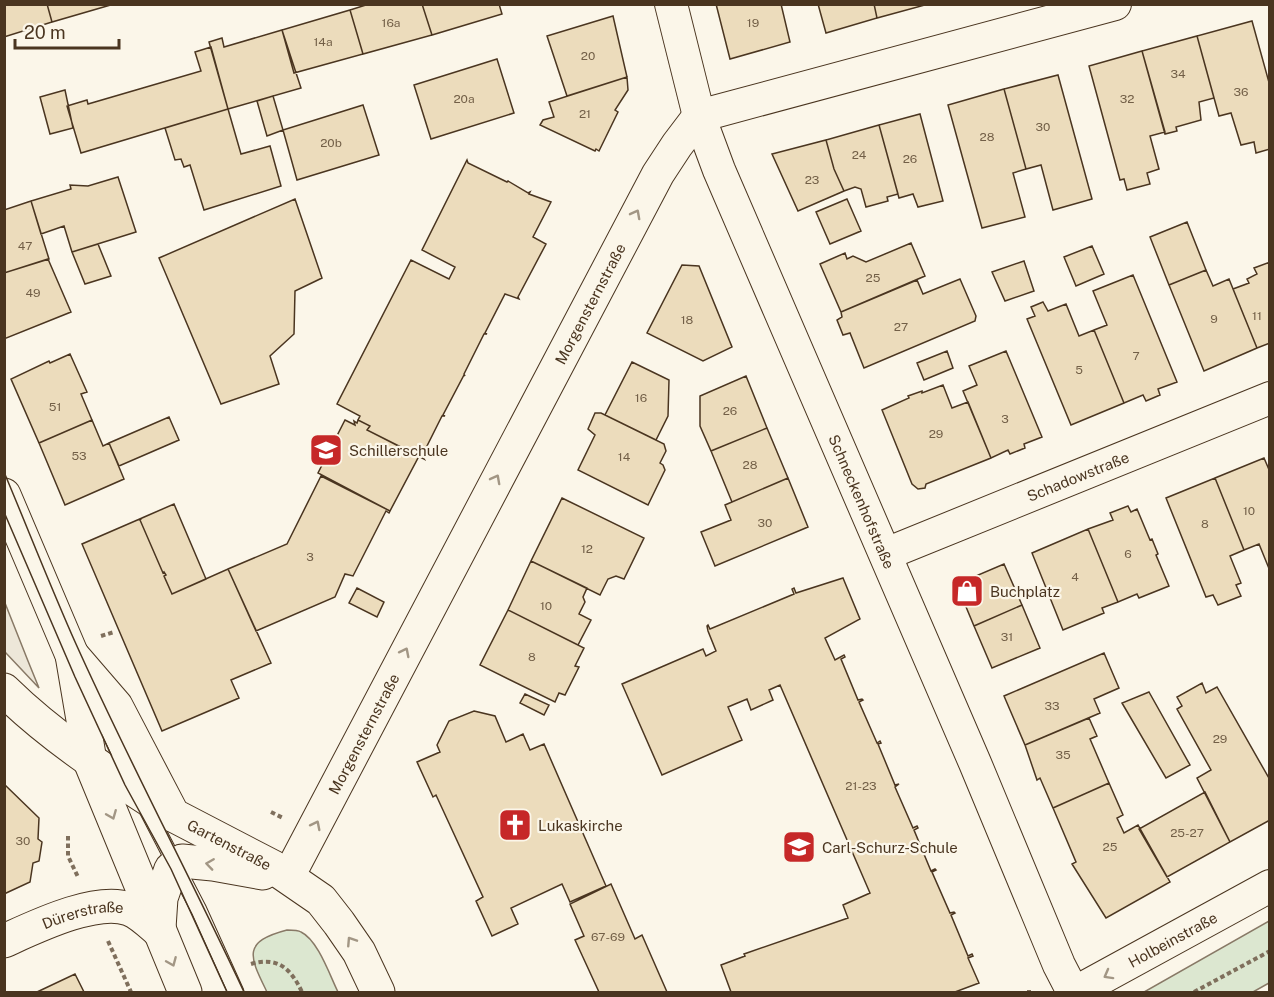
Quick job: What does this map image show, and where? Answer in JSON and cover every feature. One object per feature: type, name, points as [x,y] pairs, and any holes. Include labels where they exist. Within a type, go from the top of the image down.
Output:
[{"type":"main road","name":"Gartenstraße","points":[[4,495],[72,655],[90,761],[185,993]]},
{"type":"main road","name":"Gartenstraße","points":[[72,655],[116,706],[173,815],[288,877],[321,900],[359,952],[378,993]]},
{"type":"main road","points":[[4,690],[38,722],[90,761],[173,815]]},
{"type":"main road","points":[[159,931],[161,898],[171,869],[182,861],[288,877]]},
{"type":"main road","name":"Dürerstraße","points":[[4,940],[43,922],[93,908],[129,909],[159,931]]},
{"type":"street","name":"Schneckenhofstraße","points":[[671,4],[699,116],[719,170],[886,554],[1059,965],[1074,993]]},
{"type":"street","points":[[699,116],[1115,4]]},
{"type":"street","name":"Morgensternstraße","points":[[288,877],[658,174],[699,116]]},
{"type":"street","name":"Schadowstraße","points":[[886,554],[1269,398]]},
{"type":"street","name":"Holbeinstraße","points":[[1074,993],[1269,886]]},
{"type":"lane","points":[[72,655],[176,865],[236,993]]},
{"type":"path","points":[[1194,993],[1269,951]]},
{"type":"path","points":[[248,966],[267,962],[280,964],[289,970],[302,993]]},
{"type":"green space","points":[[1269,921],[1269,983],[1253,992],[1144,992]]},
{"type":"green space","points":[[287,930],[300,931],[313,942],[338,992],[267,992],[256,969],[253,952],[262,940]]},
{"type":"shaded area","points":[[5,603],[28,661],[39,688],[5,652]]},
{"type":"building","points":[[4,4],[47,4],[52,22],[4,37]]},
{"type":"building","points":[[47,4],[114,4],[52,22]]},
{"type":"building","points":[[369,4],[422,4],[432,35],[363,54],[350,10]]},
{"type":"building","points":[[422,4],[499,4],[502,14],[432,35]]},
{"type":"building","points":[[716,4],[781,4],[790,42],[730,59]]},
{"type":"building","points":[[818,4],[874,4],[877,18],[826,33]]},
{"type":"building","points":[[874,4],[925,4],[925,5],[877,18]]},
{"type":"building","points":[[350,10],[363,54],[294,73],[282,30]]},
{"type":"building","points":[[613,16],[627,77],[567,96],[547,36]]},
{"type":"building","points":[[1252,21],[1270,86],[1270,149],[1256,153],[1254,142],[1241,145],[1231,113],[1219,116],[1197,36]]},
{"type":"building","points":[[282,30],[301,88],[228,109],[209,42],[222,38],[224,47]]},
{"type":"building","points":[[1197,36],[1214,98],[1199,102],[1201,120],[1176,127],[1177,131],[1165,134],[1142,51]]},
{"type":"building","points":[[211,47],[228,109],[81,153],[67,106],[87,100],[88,104],[201,71],[195,52]]},
{"type":"building","points":[[1142,51],[1165,132],[1150,136],[1159,169],[1147,173],[1150,184],[1127,190],[1124,179],[1120,180],[1089,66]]},
{"type":"building","points":[[497,59],[514,113],[431,139],[414,85]]},
{"type":"building","points":[[1058,75],[1092,199],[1053,210],[1041,165],[1026,169],[1004,89]]},
{"type":"building","points":[[627,77],[628,90],[615,110],[618,112],[599,151],[540,125],[543,120],[554,117],[549,102]]},
{"type":"building","points":[[1004,89],[1026,169],[1013,173],[1025,217],[982,228],[948,105]]},
{"type":"building","points":[[65,90],[73,128],[50,134],[40,97]]},
{"type":"building","points":[[273,96],[283,130],[267,136],[257,101]]},
{"type":"building","points":[[363,105],[379,155],[297,180],[283,130]]},
{"type":"building","points":[[228,109],[241,154],[270,146],[281,186],[204,210],[190,165],[184,167],[181,159],[175,160],[165,128]]},
{"type":"building","points":[[920,114],[943,201],[918,207],[913,194],[899,198],[879,125]]},
{"type":"building","points":[[879,125],[898,194],[887,197],[888,201],[866,207],[861,189],[855,187],[844,191],[834,169],[826,140]]},
{"type":"building","points":[[826,140],[834,169],[844,191],[798,211],[772,154]]},
{"type":"building","points":[[467,160],[468,163],[530,192],[529,194],[551,202],[533,237],[546,244],[519,299],[505,294],[485,333],[487,334],[484,334],[465,376],[443,415],[445,416],[442,416],[422,456],[424,459],[367,430],[370,426],[358,420],[360,416],[337,404],[411,260],[449,279],[455,267],[422,250]]},
{"type":"building","points":[[118,177],[136,232],[72,252],[64,226],[41,234],[31,201],[71,189],[70,185],[88,186]]},
{"type":"building","points":[[295,199],[322,278],[295,291],[294,334],[270,356],[279,384],[221,404],[159,258]]},
{"type":"building","points":[[847,199],[861,231],[830,244],[816,212]]},
{"type":"building","points":[[31,201],[49,259],[4,273],[4,210]]},
{"type":"building","points":[[1187,222],[1206,270],[1169,285],[1150,237]]},
{"type":"building","points":[[911,243],[925,276],[841,312],[820,264],[845,253],[847,259],[853,256],[866,262]]},
{"type":"building","points":[[98,244],[111,276],[85,284],[72,252]]},
{"type":"building","points":[[1092,246],[1104,274],[1076,286],[1064,257]]},
{"type":"building","points":[[48,259],[71,312],[4,339],[4,273]]},
{"type":"building","points":[[1024,261],[1034,291],[1005,301],[992,272]]},
{"type":"building","points":[[1270,262],[1270,343],[1257,348],[1233,289],[1249,283],[1247,279],[1257,274],[1254,268]]},
{"type":"building","points":[[682,265],[699,266],[732,347],[703,361],[647,333]]},
{"type":"building","points":[[1206,270],[1213,286],[1229,279],[1257,348],[1204,371],[1169,285]]},
{"type":"building","points":[[1133,275],[1177,382],[1158,389],[1160,395],[1146,401],[1143,395],[1124,403],[1094,330],[1107,325],[1093,291]]},
{"type":"building","points":[[960,279],[976,316],[975,321],[864,368],[850,333],[843,335],[837,320],[842,317],[841,312],[917,280],[923,294]]},
{"type":"building","points":[[1043,302],[1048,311],[1066,304],[1079,336],[1094,330],[1124,403],[1071,425],[1027,319],[1035,316],[1031,307]]},
{"type":"building","points":[[947,351],[953,368],[924,380],[917,363]]},
{"type":"building","points":[[1006,351],[1042,437],[1024,444],[1025,448],[1010,454],[1008,450],[991,458],[963,391],[977,385],[969,366]]},
{"type":"building","points":[[70,354],[87,392],[81,394],[92,420],[39,443],[11,379]]},
{"type":"building","points":[[632,362],[669,380],[668,416],[656,440],[605,415]]},
{"type":"building","points":[[746,376],[767,428],[711,451],[700,426],[700,396]]},
{"type":"building","points":[[943,385],[952,408],[968,402],[991,458],[926,484],[925,488],[918,489],[912,484],[882,410],[909,398],[908,396]]},
{"type":"building","points":[[595,413],[601,413],[664,444],[666,451],[660,463],[665,470],[648,505],[578,470],[595,435],[588,429]]},
{"type":"building","points":[[169,417],[179,440],[119,466],[109,443]]},
{"type":"building","points":[[92,420],[103,446],[109,443],[124,479],[65,505],[39,443]]},
{"type":"building","points":[[345,420],[355,425],[354,421],[357,423],[358,420],[370,426],[367,430],[419,456],[390,511],[318,473]]},
{"type":"building","points":[[767,428],[788,478],[732,502],[711,451]]},
{"type":"building","points":[[1264,458],[1270,472],[1270,571],[1259,544],[1244,550],[1215,478]]},
{"type":"building","points":[[321,476],[390,511],[389,513],[386,511],[353,576],[345,574],[335,597],[256,631],[228,569],[287,544]]},
{"type":"building","points":[[788,478],[808,527],[715,566],[701,532],[731,520],[725,505]]},
{"type":"building","points":[[1215,478],[1244,550],[1230,556],[1241,583],[1236,585],[1241,596],[1218,605],[1213,595],[1206,597],[1166,498]]},
{"type":"building","points":[[562,498],[644,538],[624,579],[616,576],[608,579],[600,595],[531,561]]},
{"type":"building","points":[[174,504],[206,579],[172,594],[164,576],[166,575],[163,573],[140,520]]},
{"type":"building","points":[[1128,506],[1131,512],[1137,509],[1150,540],[1152,539],[1169,586],[1139,598],[1137,594],[1118,602],[1088,529],[1113,520],[1110,513]]},
{"type":"building","points":[[142,518],[140,520],[163,573],[166,575],[164,576],[172,594],[228,569],[271,663],[231,680],[239,698],[162,731],[82,544]]},
{"type":"building","points":[[1088,529],[1118,602],[1102,608],[1104,613],[1063,630],[1032,553]]},
{"type":"building","points":[[531,561],[587,588],[583,597],[585,602],[579,614],[591,620],[578,645],[508,610]]},
{"type":"building","points":[[1004,564],[1022,605],[974,626],[959,590],[964,581]]},
{"type":"building","points":[[843,578],[860,619],[825,638],[835,660],[844,655],[845,657],[841,659],[858,700],[863,700],[859,702],[877,743],[880,741],[881,743],[878,744],[895,785],[899,784],[895,787],[913,828],[917,826],[918,828],[914,830],[931,871],[936,870],[932,872],[950,913],[955,913],[951,915],[968,956],[972,954],[973,956],[968,958],[979,983],[955,992],[731,992],[721,965],[745,956],[744,954],[848,918],[843,905],[870,893],[780,685],[769,690],[773,700],[751,710],[747,699],[728,707],[742,740],[662,775],[622,684],[703,649],[706,656],[716,651],[708,625],[710,629],[794,594],[792,589],[794,588],[796,593]]},
{"type":"building","points":[[357,588],[384,602],[377,617],[349,603]]},
{"type":"building","points":[[1022,605],[1040,648],[992,668],[974,626]]},
{"type":"building","points":[[508,610],[584,648],[575,666],[579,667],[565,695],[559,693],[555,702],[480,665]]},
{"type":"building","points":[[1104,653],[1119,688],[1094,699],[1100,713],[1025,745],[1004,696]]},
{"type":"building","points":[[1202,683],[1206,693],[1217,687],[1270,780],[1270,820],[1230,842],[1197,778],[1211,770],[1177,709],[1182,706],[1177,697]]},
{"type":"building","points":[[1149,692],[1190,765],[1166,778],[1122,703]]},
{"type":"building","points":[[525,694],[549,705],[544,715],[520,703]]},
{"type":"building","name":"Lukaskirche","points":[[474,711],[495,716],[506,742],[523,734],[530,750],[544,744],[606,886],[570,902],[562,884],[511,908],[518,924],[492,936],[476,901],[483,897],[436,795],[433,797],[417,762],[440,752],[437,745],[449,721]]},
{"type":"building","points":[[1089,718],[1097,736],[1090,739],[1109,783],[1053,808],[1040,778],[1037,780],[1025,745]]},
{"type":"building","points":[[1109,783],[1123,815],[1117,818],[1124,833],[1138,825],[1170,882],[1106,918],[1072,864],[1076,862],[1053,808]]},
{"type":"building","points":[[4,784],[39,818],[38,839],[42,842],[39,861],[33,863],[30,882],[4,894]]},
{"type":"building","points":[[1205,792],[1230,842],[1167,877],[1139,829]]},
{"type":"building","points":[[611,884],[635,939],[642,935],[667,992],[599,992],[575,940],[584,936],[570,904]]},
{"type":"building","points":[[75,974],[84,992],[37,992]]},
{"type":"tram line","points":[[4,472],[96,688],[244,992]]},
{"type":"tram line","points":[[4,512],[75,677],[125,785],[171,869],[227,992]]},
{"type":"place","name":"Schillerschule","points":[[326,450]]},
{"type":"place","name":"Buchplatz","points":[[967,591]]},
{"type":"place","name":"Lukaskirche","points":[[515,825]]},
{"type":"place","name":"Carl-Schurz-Schule","points":[[799,847]]}]
